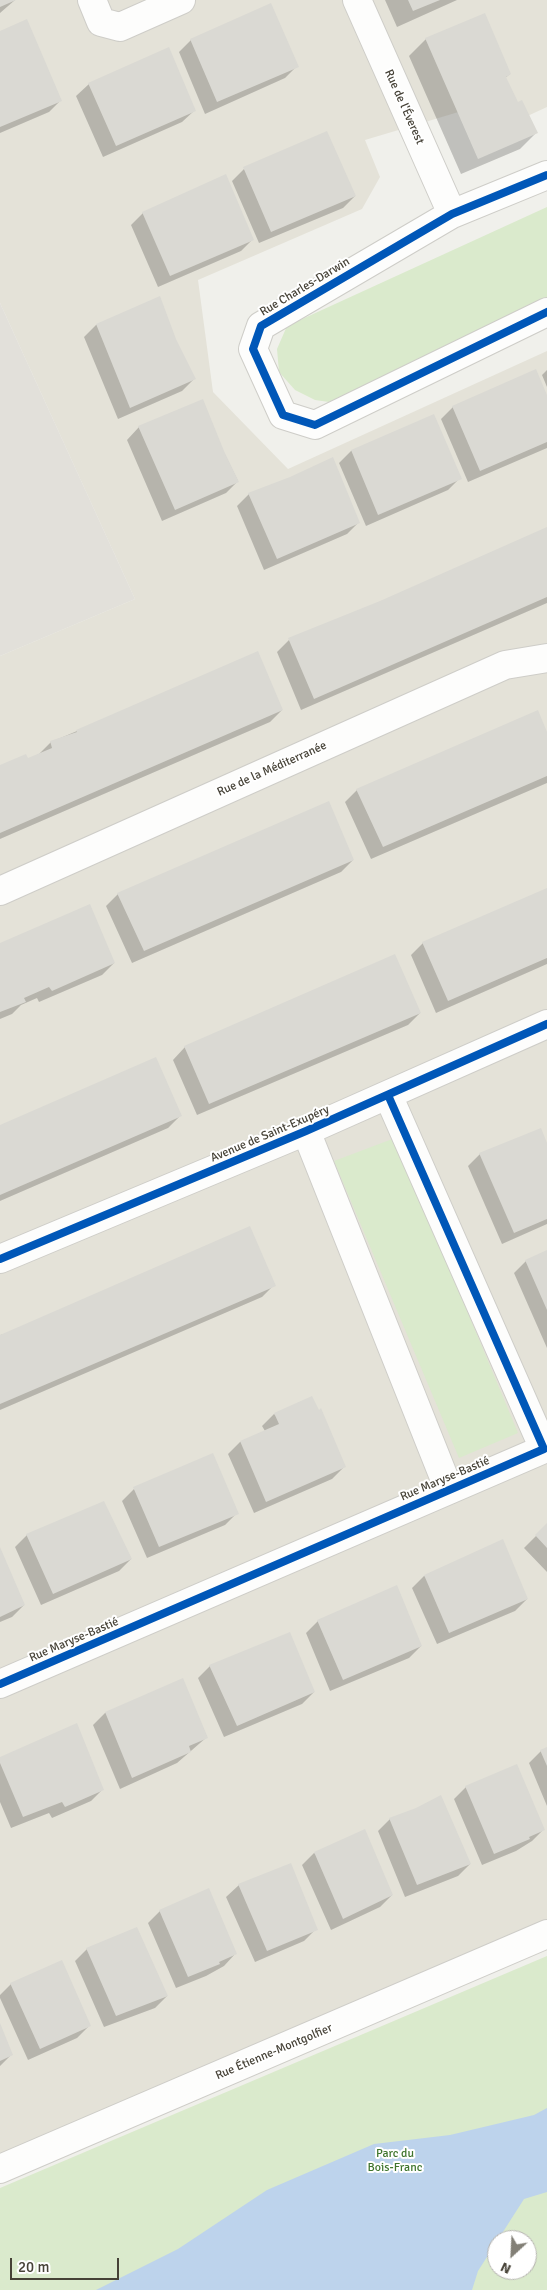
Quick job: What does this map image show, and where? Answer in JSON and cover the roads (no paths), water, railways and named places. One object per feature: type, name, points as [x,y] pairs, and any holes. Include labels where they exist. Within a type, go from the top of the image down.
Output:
[{"type":"street","points":[[92,0],[101,22],[120,27],[181,0]]},
{"type":"street","name":"Rue de l'Éverest","points":[[356,0],[452,214]]},
{"type":"street","name":"Rue Charles-Darwin","points":[[547,175],[452,214],[261,326],[253,349],[283,415],[315,425],[547,312]]},
{"type":"street","name":"Rue de la Méditerranée","points":[[0,891],[505,664],[547,658]]},
{"type":"street","name":"Avenue de Saint-Exupéry","points":[[0,1259],[306,1132],[547,1024]]},
{"type":"street","name":"Rue Maryse-Bastié","points":[[0,1684],[544,1449],[388,1095]]},
{"type":"street","name":"Rue Maryse-Bastié","points":[[306,1132],[449,1490]]},
{"type":"street","name":"Rue Étienne-Montgolfier","points":[[0,2170],[547,1934]]},
{"type":"water","points":[[547,2108],[547,2192],[524,2199],[504,2230],[487,2230],[487,2257],[478,2271],[472,2290],[96,2290],[178,2249],[267,2190],[374,2144],[450,2135],[534,2115]]},
{"type":"park label","name":"Parc du Bois-Franc","points":[[395,2161]]}]
